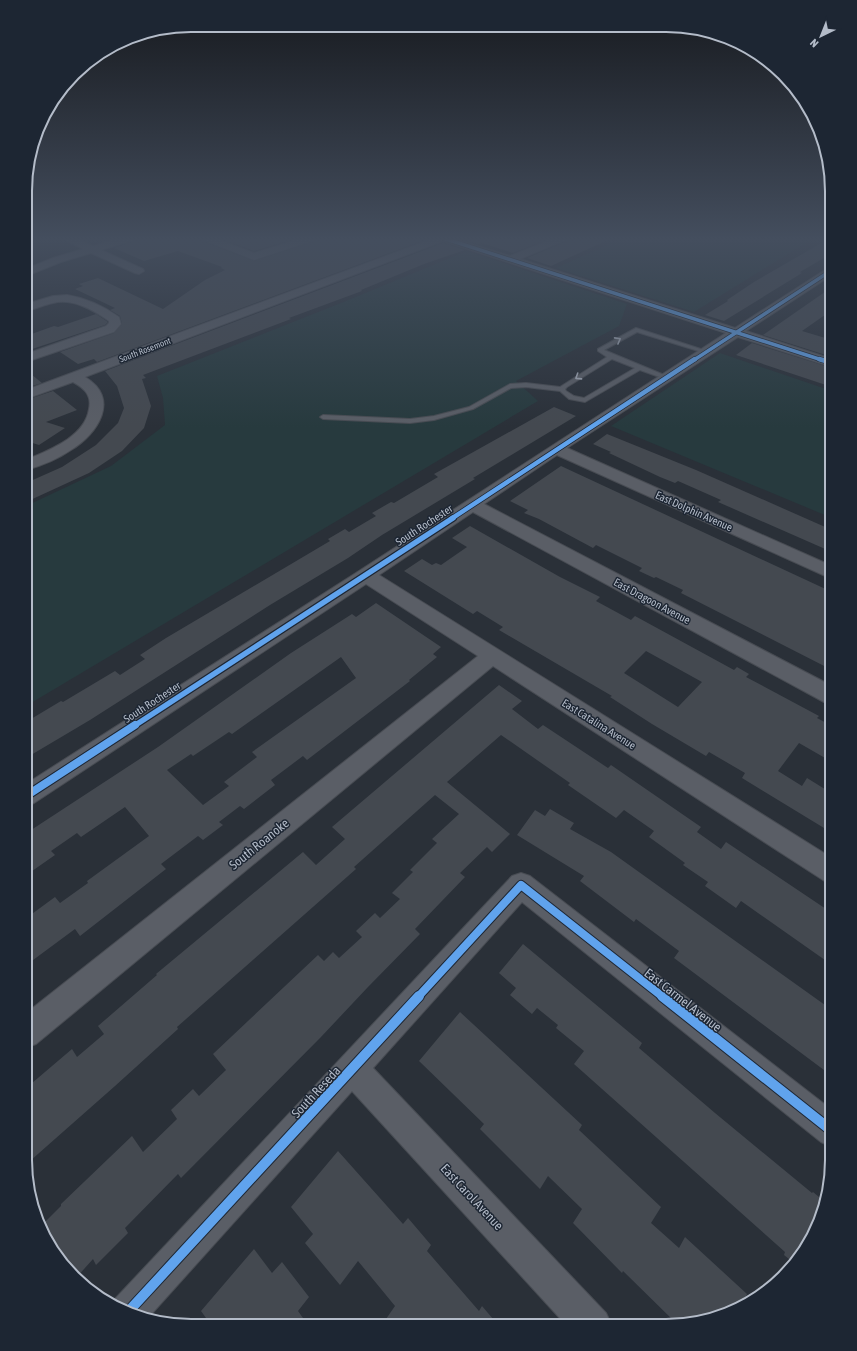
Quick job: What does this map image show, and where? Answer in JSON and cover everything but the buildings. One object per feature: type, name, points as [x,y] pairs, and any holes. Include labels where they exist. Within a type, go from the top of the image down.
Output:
[{"type":"street","points":[[32,306],[48,301]]},
{"type":"street","points":[[32,356],[110,329],[115,324],[115,320],[81,301]]},
{"type":"street","name":"South Rosemont","points":[[32,393],[276,301]]},
{"type":"street","points":[[639,301],[825,361]]},
{"type":"street","name":"South Rochester","points":[[32,792],[366,576],[556,449],[784,301]]},
{"type":"street","points":[[32,463],[66,447],[84,432],[95,417],[98,403],[93,392],[90,387],[74,377]]},
{"type":"street","name":"East Dolphin Avenue","points":[[556,449],[825,570]]},
{"type":"street","name":"East Dragoon Avenue","points":[[472,506],[825,692]]},
{"type":"street","name":"East Catalina Avenue","points":[[366,576],[825,868]]},
{"type":"street","name":"South Roanoke","points":[[32,1027],[492,656]]},
{"type":"street","name":"South Reseda","points":[[132,1308],[521,885]]},
{"type":"street","name":"East Carmel Avenue","points":[[521,885],[825,1125]]},
{"type":"street","name":"East Carol Avenue","points":[[352,1068],[586,1319]]},
{"type":"lane","points":[[667,378],[600,350],[636,330],[707,352]]},
{"type":"lane","points":[[322,417],[410,421],[434,418],[471,408],[510,386],[526,385],[562,389],[579,376],[612,356]]},
{"type":"lane","points":[[562,389],[568,396],[575,399],[585,400],[640,367]]},
{"type":"green space","points":[[346,301],[618,301],[627,304],[619,326],[516,381],[538,401],[32,702],[32,503],[111,466],[165,425],[163,398],[157,376]]},
{"type":"green space","points":[[660,301],[712,301],[694,312]]},
{"type":"green space","points":[[720,353],[825,389],[825,515],[611,426]]},
{"type":"cycle path","points":[[639,301],[825,361]]},
{"type":"cycle path","points":[[32,792],[784,301]]},
{"type":"cycle path","points":[[132,1308],[521,885],[825,1125]]}]
